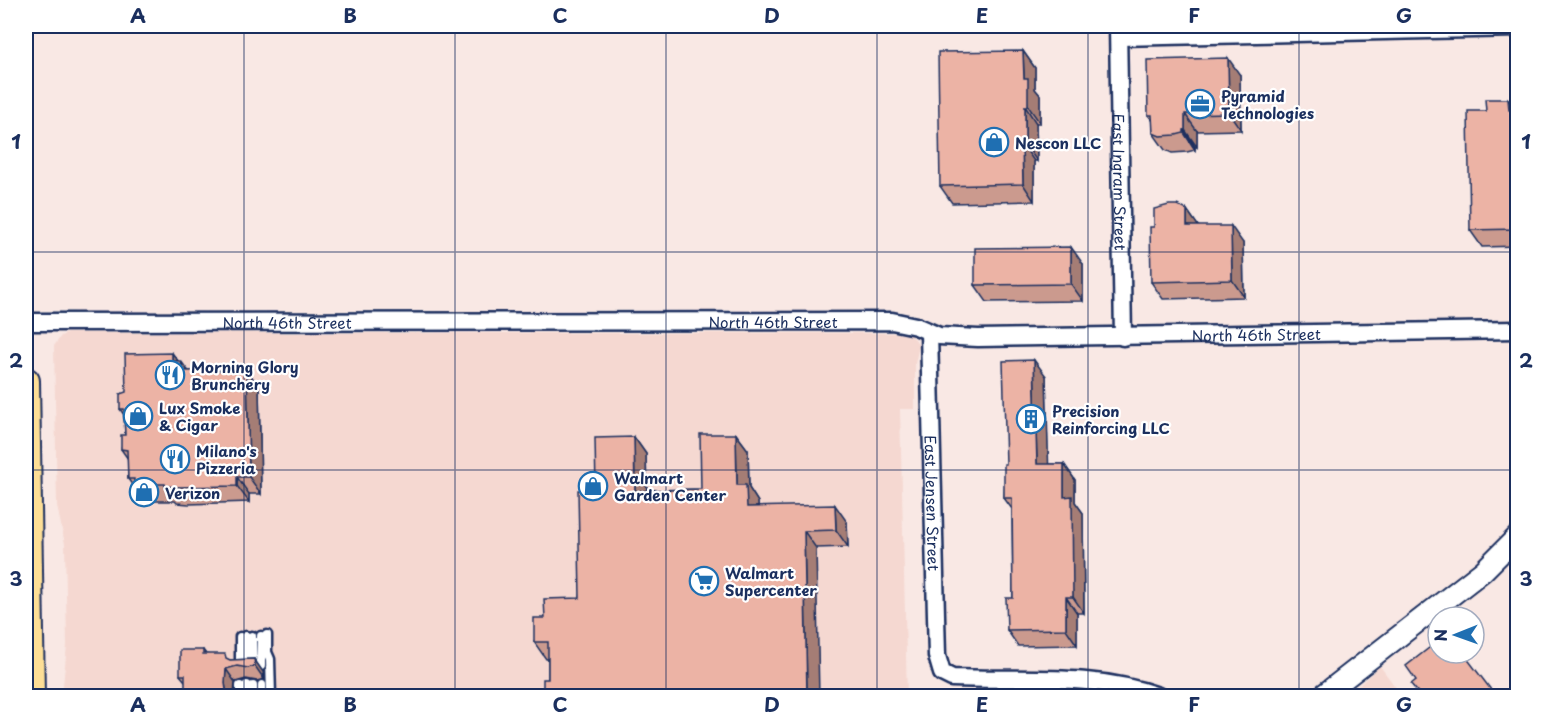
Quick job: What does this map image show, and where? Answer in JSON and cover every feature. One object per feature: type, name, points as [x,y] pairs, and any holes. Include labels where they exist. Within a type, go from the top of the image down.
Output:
[{"type":"main road","points":[[26,381],[31,696]]},
{"type":"street","points":[[1119,31],[1518,28]]},
{"type":"street","name":"East Ingram Street","points":[[1119,31],[1124,337]]},
{"type":"street","name":"North 46th Street","points":[[26,322],[892,321],[916,326],[939,336],[978,338],[1518,330]]},
{"type":"street","name":"East Jensen Street","points":[[929,332],[937,656],[942,673],[952,678],[1038,678],[1102,682],[1158,696]]},
{"type":"street","points":[[1322,696],[1483,571],[1518,536]]},
{"type":"lane","points":[[253,636],[250,666],[253,636]]},
{"type":"lane","points":[[253,636],[270,659],[271,696]]},
{"type":"lane","points":[[240,696],[250,686]]},
{"type":"lane","points":[[247,696],[250,686]]},
{"type":"lane","points":[[250,686],[253,696]]},
{"type":"lane","points":[[250,686],[262,696]]},
{"type":"shaded area","points":[[67,333],[897,333],[910,335],[919,346],[915,363],[915,409],[900,409],[907,696],[62,696],[67,645],[65,544],[57,506],[54,346],[61,336]]},
{"type":"shaded area","points":[[1380,666],[1402,696],[1347,696]]},
{"type":"building","name":"Nescon LLC","points":[[1023,51],[1024,78],[1028,78],[1028,106],[1025,106],[1025,144],[1022,144],[1023,184],[940,186],[938,52]]},
{"type":"building","name":"Pyramid Technologies","points":[[1228,58],[1229,113],[1185,114],[1184,133],[1160,136],[1153,133],[1152,115],[1148,115],[1147,60]]},
{"type":"building","points":[[1485,99],[1508,99],[1509,110],[1518,110],[1518,229],[1470,230],[1468,111],[1486,111]]},
{"type":"building","points":[[1177,205],[1187,210],[1187,226],[1231,226],[1232,280],[1151,282],[1150,227],[1154,227],[1154,209]]},
{"type":"building","points":[[1071,247],[1071,284],[975,285],[975,248]]},
{"type":"building","points":[[172,353],[172,361],[181,361],[182,371],[247,370],[249,477],[237,477],[237,486],[178,487],[165,486],[165,484],[134,484],[134,479],[128,479],[127,450],[121,449],[121,435],[125,435],[124,409],[120,409],[120,394],[126,392],[125,354]]},
{"type":"building","points":[[1034,360],[1037,464],[1064,464],[1064,497],[1072,496],[1073,597],[1066,597],[1066,629],[1007,630],[1006,598],[1013,598],[1012,498],[1004,498],[1004,464],[1006,464],[1003,361]]},
{"type":"building","name":"Walmart Supercenter","points":[[700,434],[736,434],[737,485],[746,485],[747,507],[835,505],[836,530],[804,531],[807,696],[543,696],[543,679],[548,679],[548,642],[534,642],[534,618],[545,618],[544,599],[580,598],[578,490],[596,490],[595,438],[634,437],[635,491],[701,489]]},
{"type":"building","points":[[180,650],[203,650],[203,654],[225,654],[230,660],[254,659],[255,666],[248,668],[237,666],[226,669],[227,696],[185,696],[185,675],[180,675]]},
{"type":"building","points":[[1426,650],[1426,665],[1472,665],[1495,695],[1421,696],[1411,684],[1416,680],[1406,666]]},
{"type":"place","name":"Pyramid Technologies","points":[[1200,104]]},
{"type":"place","name":"Nescon LLC","points":[[994,142]]},
{"type":"place","name":"Morning Glory Brunchery","points":[[170,375]]},
{"type":"place","name":"Lux Smoke & Cigar","points":[[138,416]]},
{"type":"place","name":"Precision Reinforcing LLC","points":[[1031,419]]},
{"type":"place","name":"Milano's Pizzeria","points":[[175,459]]},
{"type":"place","name":"Walmart Garden Center","points":[[593,486]]},
{"type":"place","name":"Verizon","points":[[144,492]]},
{"type":"place","name":"Walmart Supercenter","points":[[704,581]]}]
